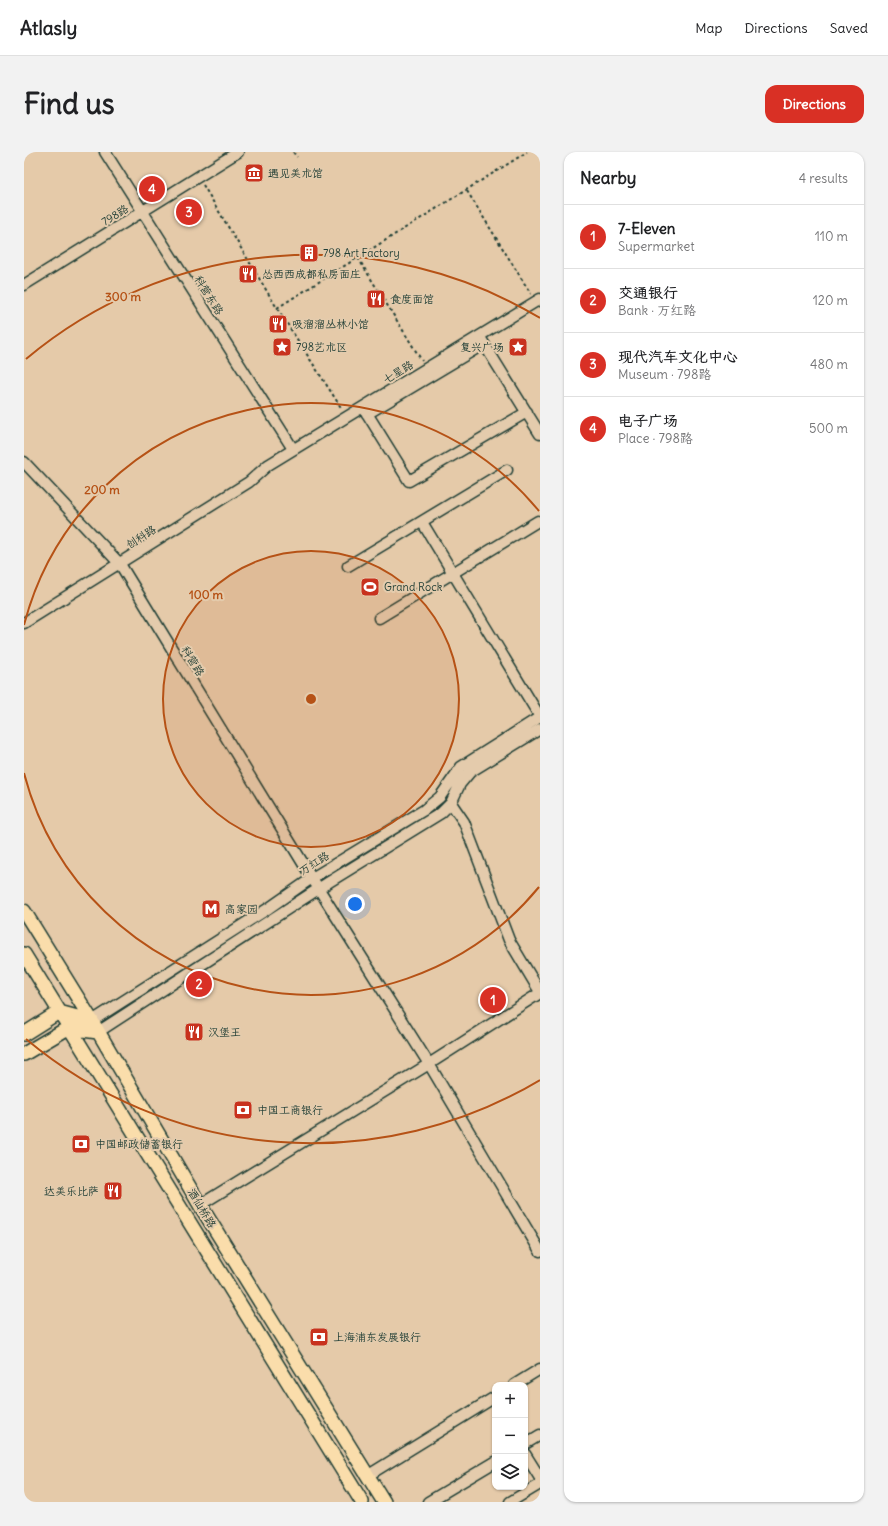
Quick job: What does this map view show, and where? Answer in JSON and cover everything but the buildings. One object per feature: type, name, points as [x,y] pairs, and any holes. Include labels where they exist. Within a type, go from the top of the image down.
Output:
[{"type":"main road","name":"酒仙桥路","points":[[24,911],[95,1026],[200,1205],[384,1502]]},
{"type":"main road","name":"酒仙桥路","points":[[24,954],[68,1028],[362,1502]]},
{"type":"main road","points":[[24,1034],[59,1012],[95,1026]]},
{"type":"main road","points":[[24,1054],[68,1028],[95,1026]]},
{"type":"street","name":"科营东路","points":[[106,152],[142,212],[293,449]]},
{"type":"street","name":"798路","points":[[24,285],[198,178],[237,152]]},
{"type":"street","name":"七星路","points":[[268,465],[347,417],[365,410],[427,369],[482,341],[538,301]]},
{"type":"street","points":[[527,412],[409,481],[365,410],[482,341],[527,412],[540,434]]},
{"type":"street","name":"科营路","points":[[24,462],[120,564],[312,878],[430,1064],[540,1251]]},
{"type":"street","name":"创科路","points":[[24,623],[249,482],[268,465]]},
{"type":"street","points":[[348,566],[507,470]]},
{"type":"street","points":[[379,618],[538,521]]},
{"type":"street","points":[[422,522],[454,572],[540,717]]},
{"type":"street","name":"万红路","points":[[95,1026],[312,878],[424,810],[440,797],[461,767],[540,717]]},
{"type":"street","points":[[95,1026],[441,813],[451,803],[460,784],[470,772],[540,729]]},
{"type":"street","points":[[200,1205],[430,1064],[540,992],[509,940],[464,822],[451,803]]},
{"type":"street","points":[[519,1382],[540,1369]]},
{"type":"street","points":[[367,1476],[492,1399]]},
{"type":"street","points":[[528,1442],[540,1435]]},
{"type":"street","points":[[528,1459],[540,1478]]},
{"type":"street","points":[[428,1502],[492,1464]]},
{"type":"street","points":[[510,1502],[540,1484]]},
{"type":"path","points":[[294,152],[297,157]]},
{"type":"path","points":[[277,308],[526,152]]},
{"type":"path","points":[[198,178],[277,308],[347,417]]},
{"type":"path","points":[[466,190],[538,301]]},
{"type":"path","points":[[358,258],[427,369]]},
{"type":"place","name":"遇见美术馆","points":[[254,173]]},
{"type":"place","name":"电子广场","points":[[152,189]]},
{"type":"place","name":"现代汽车文化中心","points":[[189,212]]},
{"type":"place","name":"798 Art Factory","points":[[309,253]]},
{"type":"place","name":"怂西西成都私房面庄","points":[[248,274]]},
{"type":"place","name":"食度面馆","points":[[376,299]]},
{"type":"place","name":"吸溜溜丛林小馆","points":[[278,324]]},
{"type":"place","name":"798艺术区","points":[[282,347]]},
{"type":"place","name":"复兴广场","points":[[518,347]]},
{"type":"place","name":"Grand Rock","points":[[370,587]]},
{"type":"place","name":"高家园","points":[[211,909]]},
{"type":"place","name":"交通银行","points":[[199,984]]},
{"type":"place","name":"7-Eleven","points":[[493,1000]]},
{"type":"place","name":"汉堡王","points":[[194,1032]]},
{"type":"place","name":"中国工商银行","points":[[243,1110]]},
{"type":"place","name":"中国邮政储蓄银行","points":[[81,1144]]},
{"type":"place","name":"达美乐比萨","points":[[113,1191]]},
{"type":"place","name":"上海浦东发展银行","points":[[319,1337]]}]
